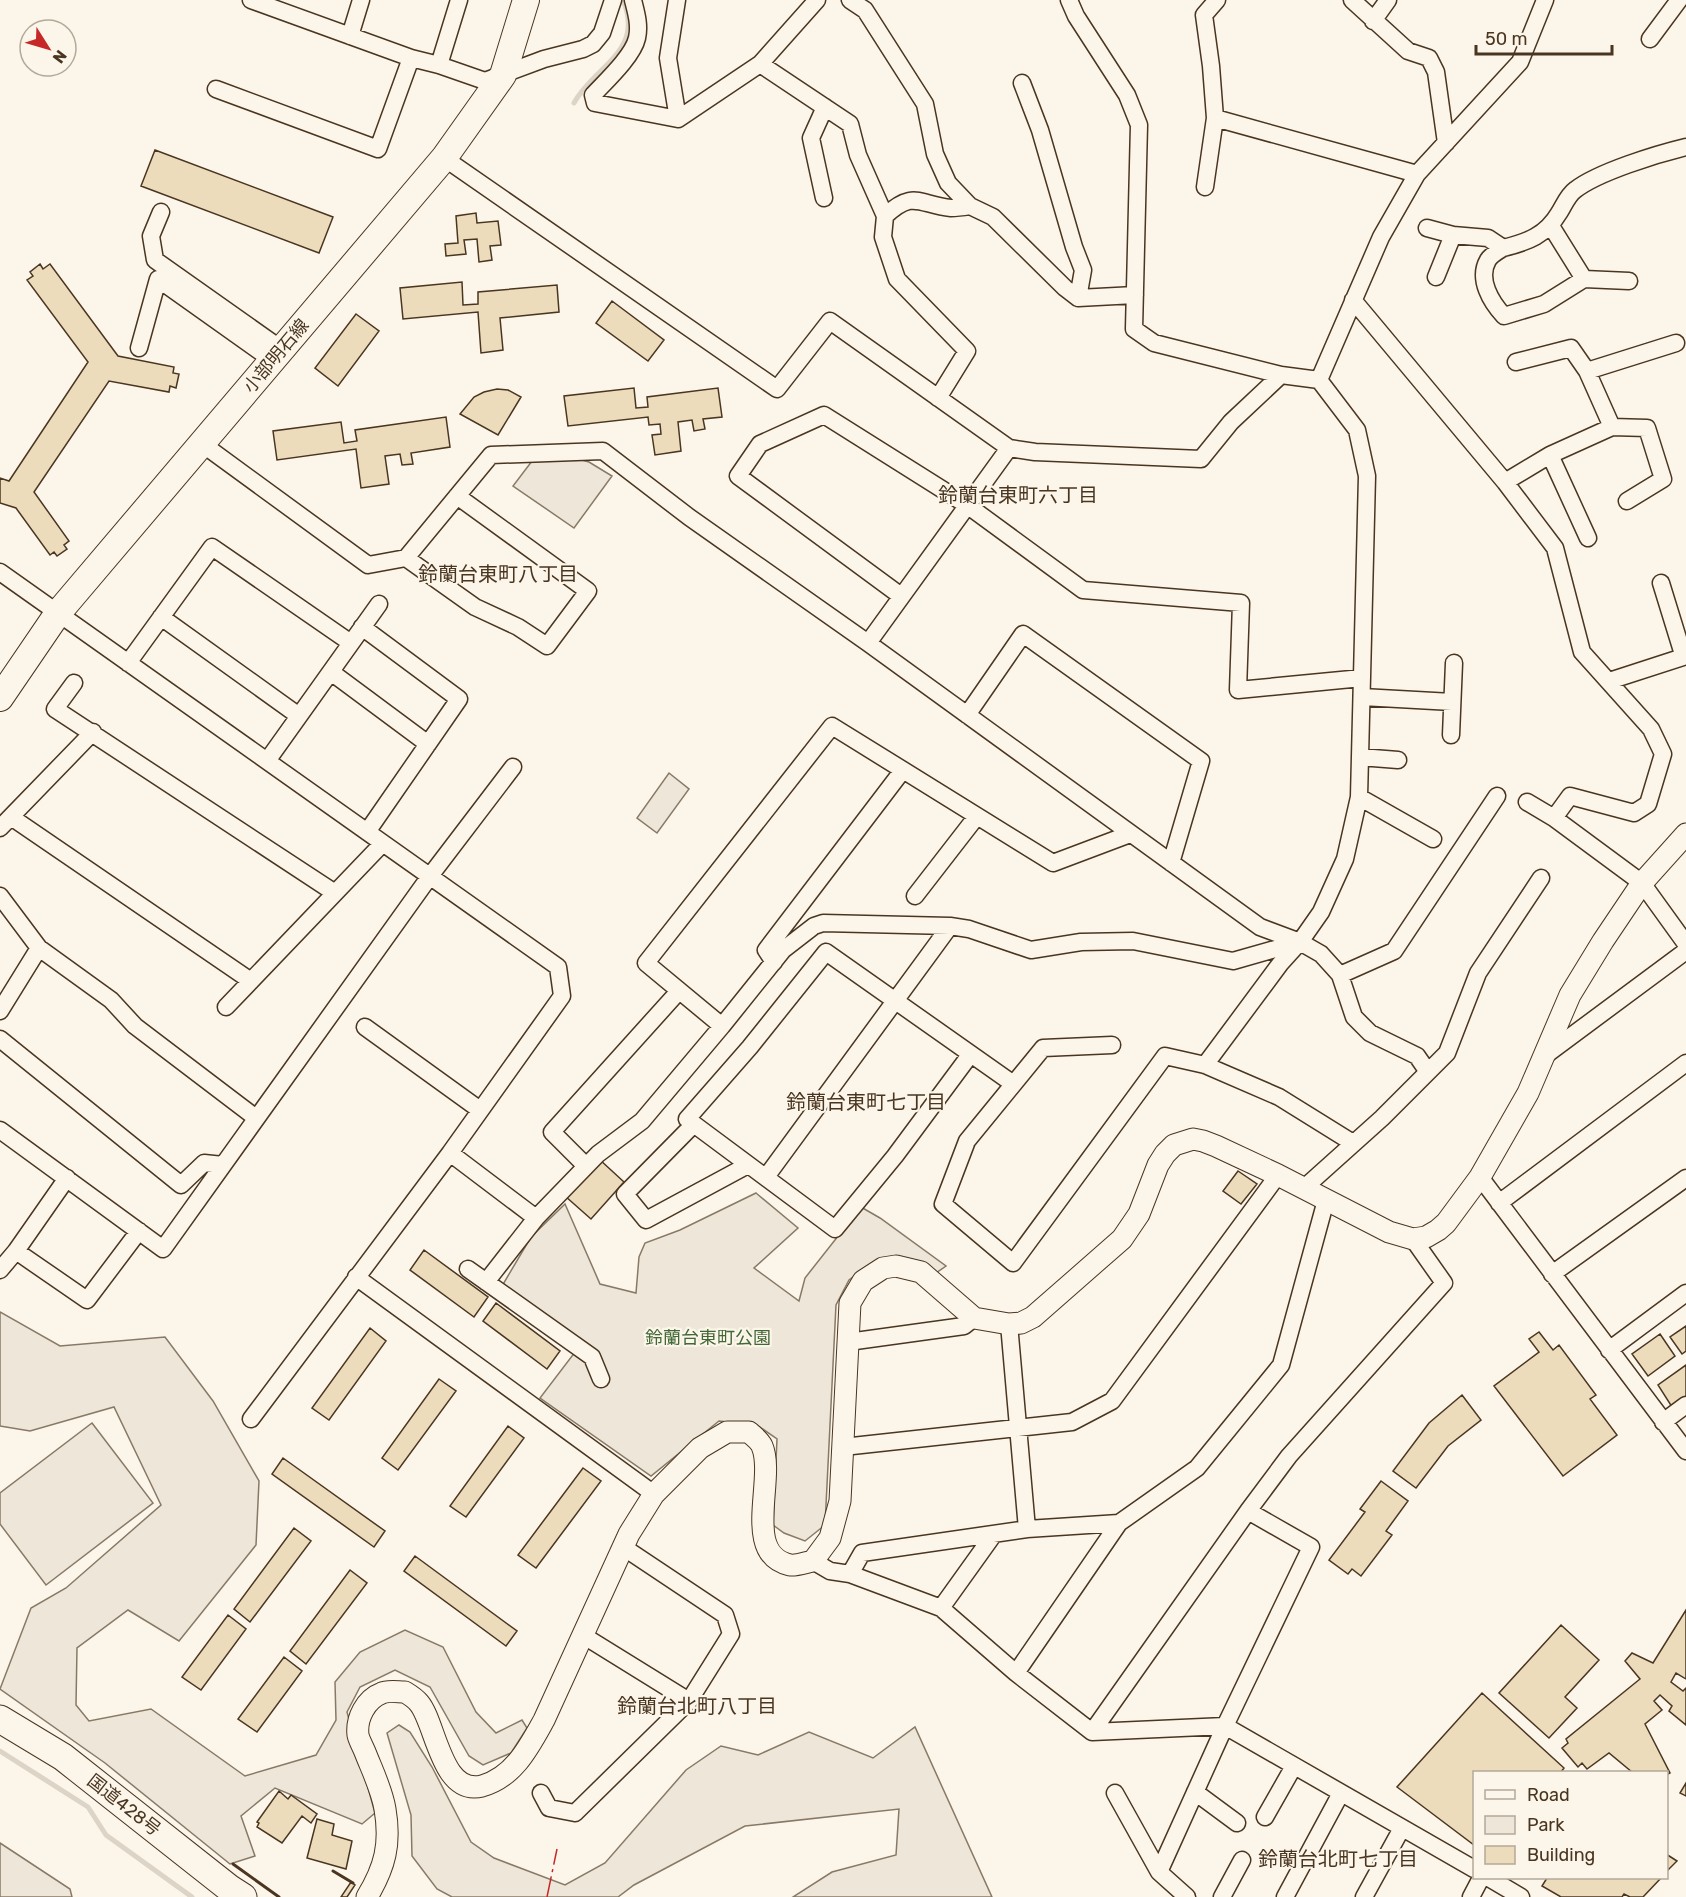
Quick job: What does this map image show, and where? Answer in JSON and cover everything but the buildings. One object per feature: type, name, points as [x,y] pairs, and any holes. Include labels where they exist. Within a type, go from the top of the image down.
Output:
[{"type":"highway","name":"国道428号","points":[[0,1719],[63,1758],[228,1888],[243,1897]]},
{"type":"main road","name":"小部明石線","points":[[0,698],[58,613],[444,158],[503,75],[526,0]]},
{"type":"street","points":[[251,0],[411,58],[485,81],[593,44],[602,33],[612,0]]},
{"type":"street","points":[[350,36],[361,0]]},
{"type":"street","points":[[439,65],[459,0]]},
{"type":"street","points":[[633,0],[638,16],[637,39],[626,58],[593,95],[595,103],[678,119],[760,64],[817,0]]},
{"type":"street","points":[[677,0],[668,58],[678,119]]},
{"type":"street","points":[[850,0],[865,10],[925,104],[934,154],[948,183],[970,206],[993,217],[1078,298],[1135,295]]},
{"type":"street","points":[[1070,0],[1076,16],[1127,95],[1139,125],[1134,329],[1154,343],[1281,375],[1319,380],[1357,430],[1367,476],[1359,798],[1344,859],[1321,912],[1205,1065]]},
{"type":"street","points":[[1204,187],[1215,118],[1204,15],[1217,0]]},
{"type":"street","points":[[1352,0],[1408,51],[1429,58],[1436,72],[1446,143]]},
{"type":"street","points":[[1373,21],[1388,0]]},
{"type":"street","points":[[1319,380],[1381,237],[1417,174],[1520,62],[1545,0]]},
{"type":"street","points":[[1650,39],[1678,0]]},
{"type":"street","points":[[216,89],[378,149],[411,58]]},
{"type":"street","points":[[760,64],[850,124],[858,155],[885,216],[883,237],[897,279],[967,351],[938,398]]},
{"type":"street","points":[[1022,83],[1040,130],[1074,247],[1083,270],[1078,298]]},
{"type":"street","points":[[824,198],[811,138],[825,107]]},
{"type":"street","points":[[1215,118],[1417,174]]},
{"type":"street","points":[[1629,281],[1584,279],[1544,304],[1504,316],[1493,303],[1483,275],[1489,258],[1503,248],[1526,243],[1551,226],[1572,192],[1589,180],[1664,152],[1686,147]]},
{"type":"street","points":[[444,158],[777,389],[830,321],[1009,448],[1035,452],[1201,459],[1231,422],[1281,375]]},
{"type":"street","points":[[885,216],[898,204],[916,199],[951,208],[970,206]]},
{"type":"street","points":[[161,212],[151,236],[155,260],[277,355]]},
{"type":"street","points":[[1551,226],[1584,279]]},
{"type":"street","points":[[1427,228],[1453,235],[1488,238],[1503,248]]},
{"type":"street","points":[[1436,277],[1453,235]]},
{"type":"street","points":[[139,348],[158,279],[277,355]]},
{"type":"street","points":[[1353,300],[1505,482],[1555,548],[1582,652],[1651,729],[1663,754],[1648,804],[1634,813],[1570,796],[1554,819]]},
{"type":"street","points":[[1587,371],[1676,343]]},
{"type":"street","points":[[1516,362],[1571,348],[1587,371],[1612,427]]},
{"type":"street","points":[[902,597],[738,476],[760,444],[824,415],[968,505],[1083,590],[1241,603],[1238,690],[1362,678]]},
{"type":"street","points":[[1505,482],[1550,455],[1612,427],[1647,428],[1663,480],[1627,501]]},
{"type":"street","points":[[201,443],[368,565],[406,558],[491,455],[603,451],[689,517],[868,643],[1260,927],[1300,942],[1321,954],[1340,975],[1354,1017],[1371,1033],[1417,1056],[1428,1072]]},
{"type":"street","points":[[868,643],[1009,448]]},
{"type":"street","points":[[1550,455],[1588,538]]},
{"type":"street","points":[[406,558],[475,607],[518,627],[548,646],[588,591],[458,496]]},
{"type":"street","points":[[128,663],[212,547],[351,643]]},
{"type":"street","points":[[0,572],[558,967],[562,996],[450,1153],[251,1419]]},
{"type":"street","points":[[1608,681],[1686,655],[1681,648],[1661,582]]},
{"type":"street","points":[[267,761],[379,604]]},
{"type":"street","points":[[161,617],[299,716]]},
{"type":"street","points":[[362,627],[459,699],[367,831]]},
{"type":"street","points":[[967,716],[1023,634],[1201,760],[1171,863]]},
{"type":"street","points":[[1451,735],[1454,663]]},
{"type":"street","points":[[331,672],[428,744]]},
{"type":"street","points":[[74,684],[56,708],[335,893]]},
{"type":"street","points":[[1362,697],[1452,702]]},
{"type":"street","points":[[722,1026],[646,963],[832,726],[1053,863],[1130,834]]},
{"type":"street","points":[[93,732],[6,823],[251,981]]},
{"type":"street","points":[[1360,757],[1398,759]]},
{"type":"street","points":[[0,1130],[163,1248],[430,876],[513,767]]},
{"type":"street","points":[[774,962],[766,950],[903,770]]},
{"type":"street","points":[[1340,975],[1394,951],[1497,796]]},
{"type":"street","points":[[1359,798],[1433,839]]},
{"type":"street","points":[[1527,802],[1642,883],[1686,944]]},
{"type":"street","points":[[915,896],[977,816]]},
{"type":"street","points":[[813,1561],[830,1538],[840,1501],[850,1303],[863,1281],[883,1269],[896,1266],[921,1272],[974,1318],[1009,1324],[1021,1323],[1033,1317],[1122,1239],[1139,1215],[1158,1165],[1165,1154],[1174,1145],[1193,1139],[1203,1141],[1278,1174],[1389,1232],[1413,1239],[1425,1237],[1446,1223],[1480,1177],[1528,1093],[1570,995],[1642,883],[1686,834]]},
{"type":"street","points":[[226,1007],[383,843]]},
{"type":"street","points":[[1304,1188],[1447,1053],[1478,973],[1541,878]]},
{"type":"street","points":[[0,896],[39,948],[111,1000],[135,1026],[256,1118]]},
{"type":"street","points":[[486,1282],[536,1218],[598,1154],[642,1121],[783,950],[814,926],[823,923],[950,926],[969,929],[1031,950],[1081,942],[1133,941],[1233,961],[1300,942]]},
{"type":"street","points":[[766,1177],[950,926]]},
{"type":"street","points":[[0,1011],[39,948]]},
{"type":"street","points":[[1543,1057],[1686,951]]},
{"type":"street","points":[[970,1055],[895,1156],[835,1229],[687,1119],[750,1047],[826,952],[1012,1083]]},
{"type":"street","points":[[586,1166],[552,1132],[679,991]]},
{"type":"street","points":[[365,1027],[480,1110]]},
{"type":"street","points":[[0,1039],[181,1185],[204,1163],[223,1165]]},
{"type":"street","points":[[1112,1045],[1043,1048],[967,1140],[943,1204],[1013,1263],[1165,1056],[1205,1065],[1279,1097],[1353,1143]]},
{"type":"street","points":[[1499,1203],[1686,1063]]},
{"type":"street","points":[[694,1124],[625,1194],[646,1220],[747,1165]]},
{"type":"street","points":[[450,1153],[536,1218]]},
{"type":"street","points":[[843,1447],[1072,1422],[1112,1401],[1278,1174]]},
{"type":"street","points":[[1480,1177],[1686,1451]]},
{"type":"street","points":[[0,1270],[67,1178]]},
{"type":"street","points":[[1552,1274],[1686,1178]]},
{"type":"street","points":[[1016,1673],[1119,1523],[1197,1467],[1281,1365],[1326,1200]]},
{"type":"street","points":[[16,1251],[87,1300],[139,1231]]},
{"type":"street","points":[[1092,1732],[1289,1456],[1444,1282],[1413,1239]]},
{"type":"street","points":[[468,1269],[592,1357],[601,1378]]},
{"type":"street","points":[[356,1277],[654,1494]]},
{"type":"street","points":[[1609,1350],[1686,1293]]},
{"type":"street","points":[[848,1342],[964,1326],[974,1318]]},
{"type":"street","points":[[1009,1324],[1027,1529]]},
{"type":"street","points":[[1663,1422],[1686,1405]]},
{"type":"street","points":[[367,1897],[379,1877],[386,1858],[387,1834],[385,1808],[358,1735],[359,1719],[364,1707],[383,1692],[405,1692],[421,1704],[440,1753],[456,1779],[476,1787],[491,1783],[508,1772],[527,1749],[558,1693],[629,1534],[654,1494],[700,1448],[727,1432],[749,1432],[762,1445],[766,1467],[762,1534],[772,1556],[791,1565],[813,1561],[830,1571],[850,1574],[941,1608],[1016,1673],[1092,1732],[1225,1726],[1473,1868]]},
{"type":"street","points":[[1159,1872],[1225,1726],[1311,1547],[1248,1511]]},
{"type":"street","points":[[850,1574],[862,1553],[1027,1529],[1119,1523]]},
{"type":"street","points":[[941,1608],[994,1534]]},
{"type":"street","points":[[541,1793],[549,1808],[575,1813],[690,1701],[731,1634],[725,1615],[623,1547]]},
{"type":"street","points":[[584,1636],[690,1701]]},
{"type":"street","points":[[1265,1817],[1294,1766]]},
{"type":"street","points":[[1195,1792],[1237,1823]]},
{"type":"street","points":[[1115,1793],[1159,1872],[1187,1897]]},
{"type":"street","points":[[1285,1897],[1341,1793]]},
{"type":"street","points":[[1364,1897],[1402,1828]]},
{"type":"street","points":[[1222,1897],[1242,1860]]},
{"type":"street","points":[[1471,1897],[1480,1879]]},
{"type":"street","points":[[1491,1879],[1521,1897]]},
{"type":"green space","points":[[578,459],[589,462],[612,476],[574,528],[513,486],[532,461]]},
{"type":"green space","points":[[669,773],[689,789],[657,833],[637,818]]},
{"type":"green space","name":"鈴蘭台東町公園","points":[[756,1193],[798,1228],[754,1268],[799,1301],[805,1278],[861,1207],[946,1266],[936,1273],[904,1258],[873,1262],[849,1280],[836,1305],[825,1525],[805,1541],[784,1533],[773,1525],[777,1439],[757,1425],[719,1421],[651,1476],[540,1398],[582,1343],[502,1286],[531,1237],[565,1204],[600,1284],[636,1293],[639,1257],[645,1243],[680,1230]]},
{"type":"green space","points":[[0,1312],[60,1346],[165,1337],[213,1401],[259,1481],[256,1545],[179,1641],[128,1610],[77,1648],[76,1705],[89,1721],[151,1709],[245,1776],[316,1755],[336,1720],[335,1682],[360,1652],[405,1630],[443,1647],[476,1712],[496,1733],[522,1720],[527,1728],[511,1753],[483,1765],[469,1756],[430,1687],[395,1670],[360,1687],[347,1712],[375,1813],[362,1824],[275,1788],[241,1816],[255,1856],[230,1864],[105,1763],[0,1689],[31,1608],[66,1588],[161,1505],[114,1407],[30,1431],[0,1426]]},
{"type":"green space","points":[[92,1423],[153,1503],[46,1585],[0,1524],[0,1493]]},
{"type":"green space","points":[[399,1725],[410,1732],[432,1767],[471,1842],[494,1858],[565,1885],[605,1863],[686,1770],[721,1746],[758,1755],[809,1732],[873,1758],[915,1727],[992,1897],[793,1897],[832,1872],[896,1855],[899,1809],[745,1826],[634,1885],[618,1897],[452,1897],[437,1889],[412,1856],[411,1815],[387,1733]]},
{"type":"green space","points":[[0,1843],[70,1889],[72,1897],[0,1897]]},
{"type":"waterway","points":[[574,103],[622,46],[627,33],[628,18],[623,0]]},
{"type":"waterway","points":[[0,1751],[88,1807],[106,1835],[192,1897]]},
{"type":"wall","points":[[233,1864],[279,1897]]},
{"type":"wall","points":[[333,1871],[353,1883]]},
{"type":"power","points":[[547,1897],[557,1849]]},
{"type":"district","name":"鈴蘭台東町六丁目","points":[[1018,495]]},
{"type":"district","name":"鈴蘭台東町八丁目","points":[[498,574]]},
{"type":"district","name":"鈴蘭台東町七丁目","points":[[866,1102]]},
{"type":"district","name":"鈴蘭台北町八丁目","points":[[697,1706]]},
{"type":"district","name":"鈴蘭台北町七丁目","points":[[1338,1859]]}]
